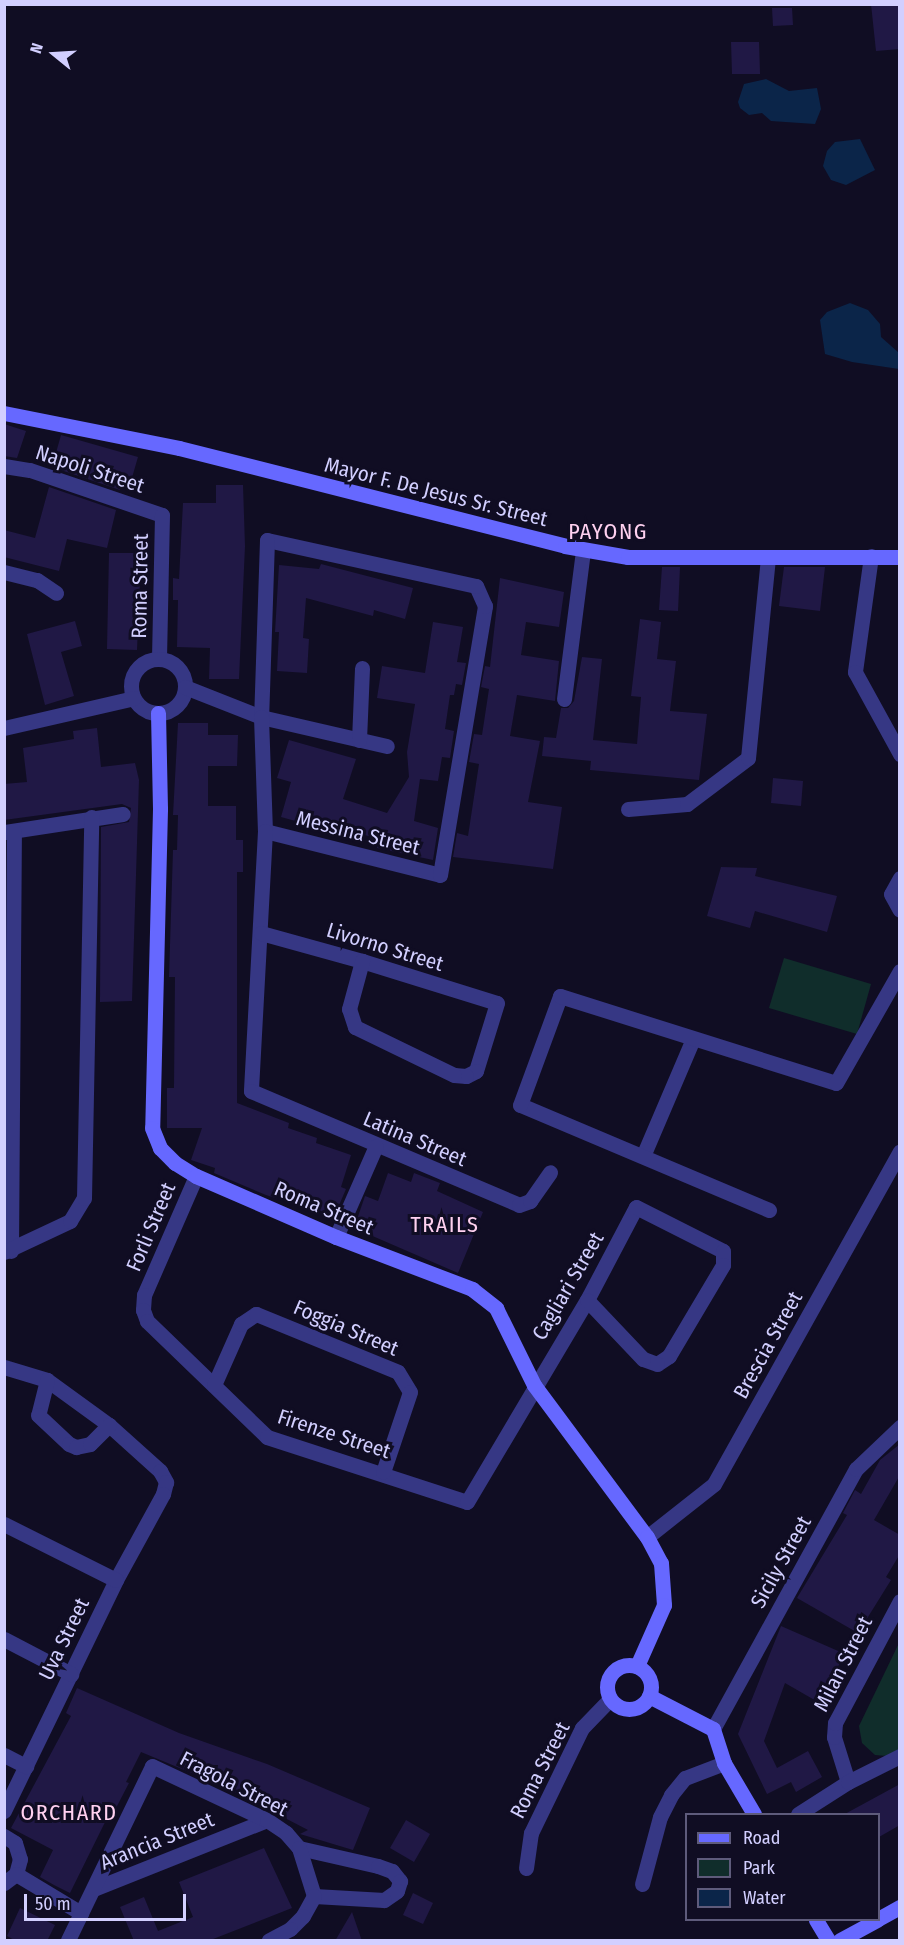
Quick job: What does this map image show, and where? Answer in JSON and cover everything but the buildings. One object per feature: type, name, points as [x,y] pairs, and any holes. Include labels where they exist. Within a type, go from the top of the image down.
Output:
[{"type":"street","name":"Mayor F. De Jesus Sr. Street","points":[[4,413],[179,448],[583,550],[628,557],[900,557]]},
{"type":"street","name":"Napoli Street","points":[[4,466],[30,470],[162,515]]},
{"type":"street","name":"Roma Street","points":[[159,658],[162,515]]},
{"type":"street","name":"Messina Street","points":[[261,717],[267,540],[476,586],[485,606],[440,875],[265,831]]},
{"type":"street","points":[[564,699],[583,550]]},
{"type":"street","points":[[871,556],[855,672],[900,754]]},
{"type":"street","points":[[628,809],[687,804],[748,758],[768,558]]},
{"type":"street","points":[[4,572],[37,580],[56,593]]},
{"type":"street","points":[[159,658],[181,670],[185,687],[173,708],[158,713],[144,709],[135,698],[132,680],[136,671],[150,660],[159,658]]},
{"type":"street","points":[[359,740],[362,668]]},
{"type":"street","points":[[185,687],[261,717],[387,746]]},
{"type":"street","points":[[4,728],[135,698]]},
{"type":"street","name":"Roma Street","points":[[158,713],[160,809],[152,1128],[160,1148],[175,1163],[196,1176],[336,1237],[472,1289],[496,1308],[534,1385],[647,1537],[661,1563],[664,1605],[637,1666]]},
{"type":"street","points":[[261,717],[265,831],[261,933]]},
{"type":"street","points":[[91,817],[84,1198],[70,1221],[8,1252],[9,831],[91,817],[123,814]]},
{"type":"street","points":[[900,878],[891,894],[900,910]]},
{"type":"street","name":"Livorno Street","points":[[261,933],[362,961],[497,1004],[476,1071],[466,1076],[454,1075],[356,1027],[349,1009],[362,961]]},
{"type":"street","name":"Latina Street","points":[[261,933],[251,1092],[519,1205],[530,1201],[550,1172]]},
{"type":"street","points":[[769,1209],[520,1104],[560,996],[836,1083],[900,971]]},
{"type":"street","points":[[643,1156],[693,1039]]},
{"type":"street","points":[[336,1237],[376,1146]]},
{"type":"street","name":"Brescia Street","points":[[647,1537],[714,1484],[900,1151]]},
{"type":"street","name":"Forli Street","points":[[144,1295],[196,1176]]},
{"type":"street","name":"Cagliari Street","points":[[467,1502],[534,1385],[587,1300],[636,1207],[723,1251],[723,1265],[669,1356],[657,1364],[643,1359],[587,1300]]},
{"type":"street","name":"Firenze Street","points":[[144,1295],[143,1310],[147,1321],[267,1437],[383,1472],[467,1502]]},
{"type":"street","name":"Foggia Street","points":[[214,1385],[241,1324],[256,1314],[398,1371],[410,1392],[383,1472]]},
{"type":"street","points":[[4,1367],[47,1380],[109,1425],[90,1444],[76,1447],[69,1444],[38,1415],[47,1380]]},
{"type":"street","name":"Uva Street","points":[[4,1811],[116,1580],[165,1488],[160,1470],[109,1425]]},
{"type":"street","name":"Sicily Street","points":[[713,1729],[856,1469],[900,1427]]},
{"type":"street","points":[[4,1524],[116,1580]]},
{"type":"street","name":"Milan Street","points":[[848,1782],[834,1737],[835,1723],[900,1601]]},
{"type":"street","points":[[4,1639],[71,1674]]},
{"type":"street","points":[[624,1665],[637,1666],[648,1676],[649,1696],[640,1707],[627,1710],[610,1699],[607,1686],[612,1673],[624,1665]]},
{"type":"street","points":[[649,1696],[713,1729],[724,1763],[753,1813]]},
{"type":"street","name":"Roma Street","points":[[526,1868],[531,1833],[582,1728],[610,1699]]},
{"type":"street","points":[[4,1755],[26,1766]]},
{"type":"street","points":[[801,1813],[848,1782],[900,1756]]},
{"type":"street","points":[[642,1884],[660,1817],[671,1795],[685,1779],[724,1763]]},
{"type":"street","name":"Fragola Street","points":[[68,1941],[96,1888],[152,1766],[267,1820],[286,1833],[299,1848],[314,1896]]},
{"type":"street","name":"Arancia Street","points":[[96,1888],[267,1820]]},
{"type":"street","points":[[4,1836],[19,1851],[10,1879],[81,1913]]},
{"type":"street","points":[[269,1941],[297,1922],[314,1896],[384,1900],[397,1891],[400,1881],[392,1872],[378,1866],[299,1848]]},
{"type":"street","points":[[880,1918],[900,1907]]},
{"type":"street","points":[[817,1921],[828,1941]]},
{"type":"street","points":[[840,1941],[875,1921]]},
{"type":"green space","points":[[784,958],[871,984],[857,1034],[769,1008]]},
{"type":"green space","points":[[899,1643],[899,1749],[887,1756],[875,1755],[862,1743],[859,1726]]},
{"type":"water","points":[[766,79],[789,91],[817,88],[821,109],[815,124],[771,121],[762,113],[749,115],[740,108],[738,102],[744,84]]},
{"type":"water","points":[[860,139],[875,170],[846,185],[831,180],[823,166],[827,151],[835,142]]},
{"type":"water","points":[[850,303],[868,310],[880,324],[881,337],[899,353],[899,369],[852,362],[825,354],[820,320],[827,312]]},
{"type":"district","name":"PAYONG","points":[[608,532]]},
{"type":"district","name":"TRAILS","points":[[445,1225]]},
{"type":"district","name":"ORCHARD","points":[[69,1813]]}]
